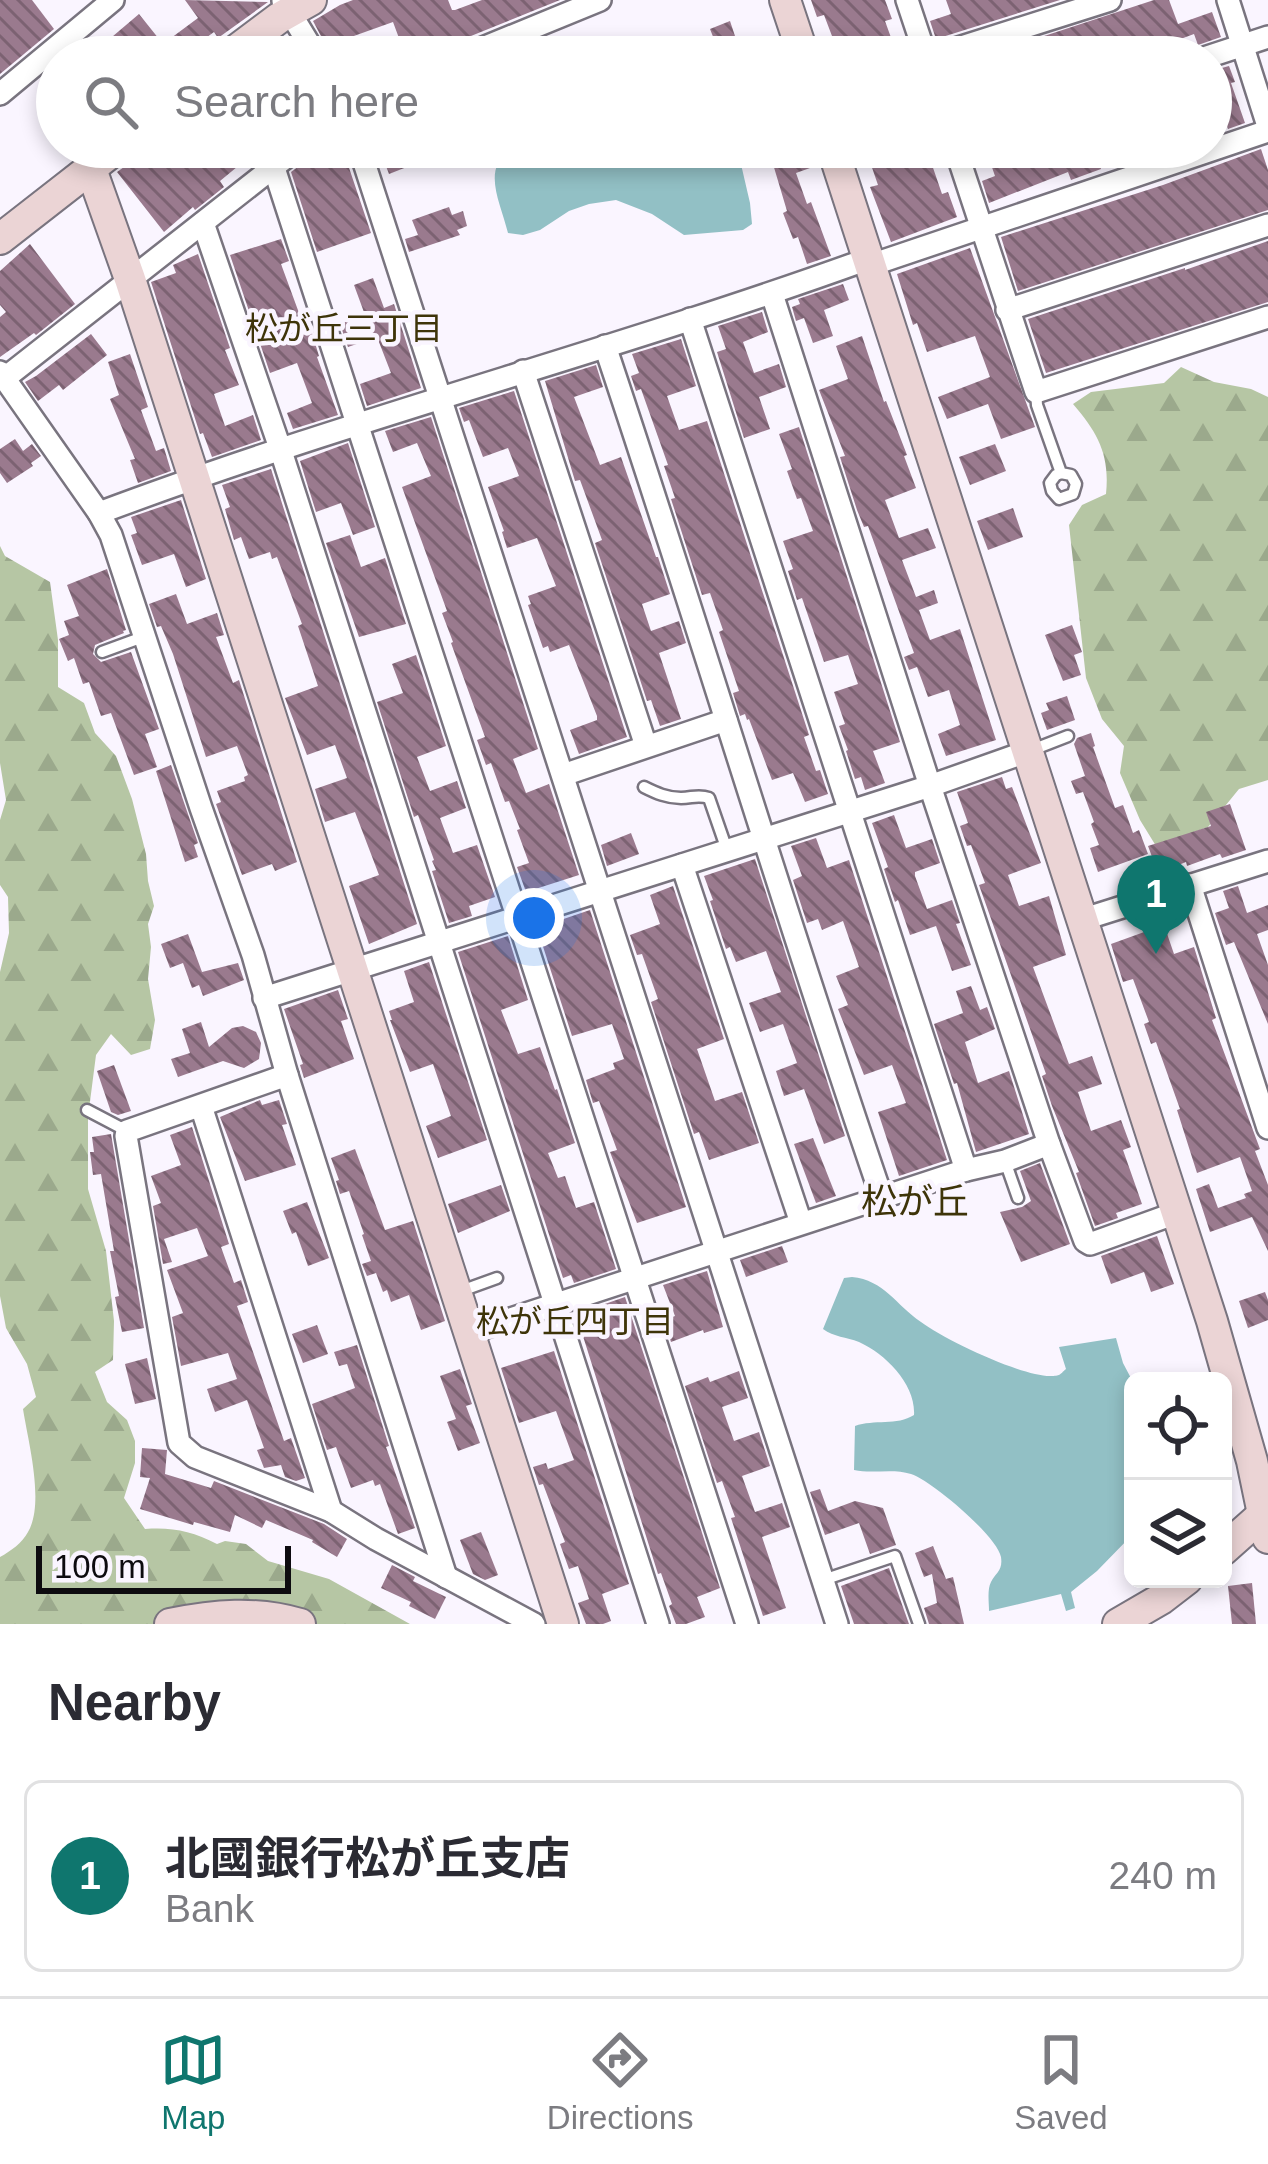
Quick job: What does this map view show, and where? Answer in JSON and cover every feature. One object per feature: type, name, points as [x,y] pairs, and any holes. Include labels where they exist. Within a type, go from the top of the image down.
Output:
[{"type":"street","points":[[70,36],[113,0]]},
{"type":"street","points":[[512,36],[600,0]]},
{"type":"street","points":[[785,0],[797,36]]},
{"type":"street","points":[[907,0],[920,36]]},
{"type":"street","points":[[994,36],[1110,0]]},
{"type":"street","points":[[1228,0],[1268,129],[1232,141]]},
{"type":"street","points":[[254,36],[294,4],[308,36]]},
{"type":"street","points":[[1232,49],[1268,37]]},
{"type":"street","points":[[0,94],[36,64]]},
{"type":"street","points":[[446,1577],[253,955],[111,535],[2,375],[274,168],[747,1624]]},
{"type":"street","points":[[366,168],[837,1623],[826,1624]]},
{"type":"street","points":[[839,168],[1233,1388],[1267,1520],[1232,1544]]},
{"type":"street","points":[[962,168],[1036,392],[1268,317]]},
{"type":"street","points":[[99,513],[280,448],[1153,168]]},
{"type":"street","points":[[0,239],[91,169],[563,1624]]},
{"type":"street","points":[[203,223],[280,448],[658,1624]]},
{"type":"street","points":[[1007,310],[1268,225]]},
{"type":"street","points":[[772,294],[930,786],[1085,1241],[1090,1244],[1176,1213]]},
{"type":"street","points":[[690,319],[966,1170]]},
{"type":"street","points":[[605,346],[882,1198]]},
{"type":"street","points":[[523,371],[646,746]]},
{"type":"street","points":[[562,775],[726,720]]},
{"type":"street","points":[[264,998],[1026,752]]},
{"type":"street","points":[[1081,920],[1268,861]]},
{"type":"street","points":[[682,865],[801,1223]]},
{"type":"street","points":[[1190,885],[1268,1128]]},
{"type":"street","points":[[287,1075],[127,1132],[179,1443],[195,1457],[331,1511],[534,1624]]},
{"type":"street","points":[[202,1106],[331,1511]]},
{"type":"street","points":[[468,1333],[1049,1144]]},
{"type":"street","points":[[1118,1624],[1165,1611]]},
{"type":"street","points":[[170,1624],[235,1615],[300,1624]]},
{"type":"lane","points":[[1036,392],[1061,473]]},
{"type":"lane","points":[[102,652],[143,637]]},
{"type":"lane","points":[[1026,752],[1068,736]]},
{"type":"lane","points":[[644,787],[662,796],[709,798],[727,850]]},
{"type":"lane","points":[[87,1110],[127,1132]]},
{"type":"lane","points":[[1005,1161],[1018,1198]]},
{"type":"lane","points":[[455,1293],[497,1278]]},
{"type":"lane","points":[[823,1580],[895,1556],[919,1624]]},
{"type":"green space","points":[[1181,367],[1268,397],[1268,780],[1239,789],[1208,827],[1156,846],[1120,773],[1124,746],[1102,719],[1086,678],[1069,525],[1082,505],[1106,494],[1107,480],[1100,445],[1073,404],[1091,392],[1164,383]]},
{"type":"green space","points":[[0,546],[5,556],[50,582],[58,687],[84,703],[95,733],[116,756],[146,854],[154,906],[148,924],[148,979],[155,1020],[150,1049],[131,1055],[111,1034],[96,1055],[88,1117],[88,1189],[106,1251],[114,1321],[113,1360],[95,1372],[107,1402],[127,1420],[135,1441],[135,1463],[124,1498],[145,1529],[182,1531],[217,1544],[246,1544],[268,1561],[329,1579],[410,1624],[0,1624],[0,1557],[23,1540],[33,1520],[34,1472],[23,1409],[36,1397],[27,1364],[6,1328],[0,1296],[0,972],[9,933],[8,897],[0,885],[0,820],[6,800],[0,763]]},
{"type":"water","points":[[496,168],[742,168],[752,224],[743,230],[684,235],[652,214],[616,200],[569,211],[540,230],[508,233]]},
{"type":"water","points":[[844,1278],[863,1279],[881,1288],[947,1338],[1037,1374],[1056,1376],[1066,1369],[1059,1347],[1116,1338],[1128,1372],[1124,1372],[1124,1543],[1071,1592],[1075,1608],[1066,1611],[1061,1594],[989,1611],[989,1588],[1001,1557],[976,1523],[911,1474],[854,1470],[855,1426],[914,1415],[905,1382],[889,1362],[859,1342],[823,1329]]},
{"type":"building","points":[[0,0],[32,0],[54,29],[36,36],[36,44],[0,74]]},
{"type":"building","points":[[185,0],[268,2],[221,36],[214,32],[174,36],[198,18]]},
{"type":"building","points":[[353,0],[448,0],[455,10],[482,0],[560,0],[471,36],[398,36],[393,22],[354,36],[321,36],[313,21]]},
{"type":"building","points":[[811,0],[885,0],[892,19],[885,21],[890,36],[832,36],[824,15],[817,17]]},
{"type":"building","points":[[946,0],[1060,0],[935,36],[930,21],[951,14]]},
{"type":"building","points":[[1154,0],[1169,0],[1178,24],[1212,12],[1221,36],[1194,34],[1044,36]]},
{"type":"building","points":[[139,14],[157,36],[113,36]]},
{"type":"building","points":[[730,21],[735,36],[713,36],[710,29]]},
{"type":"building","points":[[1232,86],[1245,123],[1232,128]]},
{"type":"building","points":[[1261,149],[1268,170],[1268,210],[1018,291],[1001,237],[1209,168],[1232,168],[1232,160]]},
{"type":"building","points":[[123,168],[236,168],[220,181],[224,187],[164,232],[117,172]]},
{"type":"building","points":[[296,168],[349,168],[371,233],[317,252],[291,172]]},
{"type":"building","points":[[774,168],[810,168],[796,173],[831,256],[807,264],[783,213],[787,211]]},
{"type":"building","points":[[872,168],[933,168],[957,217],[891,242],[870,187],[878,185]]},
{"type":"building","points":[[992,168],[1101,169],[1071,180],[1068,172],[989,203],[982,181],[995,176]]},
{"type":"building","points":[[449,207],[452,215],[463,211],[467,226],[457,230],[460,235],[409,252],[405,239],[418,235],[412,220]]},
{"type":"building","points":[[281,239],[289,261],[281,264],[306,332],[311,330],[338,415],[293,429],[287,413],[312,403],[297,363],[270,373],[230,255]]},
{"type":"building","points":[[1268,241],[1268,302],[1046,373],[1028,319]]},
{"type":"building","points":[[30,244],[75,304],[0,357],[0,317],[6,312],[0,305],[0,271]]},
{"type":"building","points":[[970,248],[1035,427],[1001,439],[988,404],[947,419],[938,397],[990,377],[975,336],[927,352],[897,274]]},
{"type":"building","points":[[198,254],[239,385],[214,394],[225,426],[253,415],[261,440],[212,457],[200,434],[151,282],[176,273],[173,265]]},
{"type":"building","points":[[373,278],[384,308],[394,304],[421,388],[367,406],[360,384],[391,373],[377,337],[348,347],[340,324],[365,315],[354,285]]},
{"type":"building","points":[[843,284],[849,300],[824,310],[833,336],[813,343],[804,318],[796,321],[792,307],[800,304],[798,299]]},
{"type":"building","points":[[762,312],[768,332],[743,342],[754,373],[779,364],[786,387],[759,397],[770,429],[744,438],[717,352],[726,349],[718,326]]},
{"type":"building","points":[[91,334],[107,355],[63,390],[59,385],[38,401],[25,382]]},
{"type":"building","points":[[862,336],[916,488],[885,500],[899,538],[928,528],[936,548],[902,560],[916,597],[934,590],[938,603],[919,610],[930,640],[960,629],[996,740],[946,756],[938,734],[960,725],[949,690],[928,697],[917,667],[909,670],[904,657],[914,653],[868,526],[864,527],[857,510],[840,457],[845,456],[819,390],[848,379],[836,346]]},
{"type":"building","points":[[681,339],[696,386],[667,396],[679,430],[707,421],[809,735],[804,737],[828,794],[805,802],[793,773],[772,780],[749,719],[740,716],[733,693],[739,691],[719,632],[723,630],[710,593],[702,595],[671,499],[675,498],[664,466],[668,465],[641,389],[636,391],[631,376],[639,373],[632,354]]},
{"type":"building","points":[[130,354],[148,407],[141,410],[156,451],[164,448],[171,471],[138,483],[130,460],[135,459],[110,399],[119,395],[108,362]]},
{"type":"building","points":[[596,365],[603,387],[574,397],[600,465],[621,457],[658,557],[670,594],[642,604],[651,631],[679,621],[686,643],[659,653],[681,719],[660,726],[651,700],[647,701],[595,543],[602,540],[580,480],[575,481],[545,381]]},
{"type":"building","points":[[514,391],[627,737],[579,754],[570,730],[597,716],[569,645],[550,652],[548,646],[543,648],[528,605],[528,596],[556,586],[537,538],[507,548],[488,487],[519,476],[508,448],[483,457],[469,420],[464,422],[459,408]]},
{"type":"building","points":[[431,417],[538,749],[513,759],[526,793],[549,784],[579,875],[526,892],[517,867],[529,863],[520,829],[477,740],[485,737],[451,643],[442,613],[447,611],[402,487],[431,476],[417,443],[393,452],[385,431]]},
{"type":"building","points":[[799,427],[900,742],[873,751],[885,783],[865,790],[861,777],[855,779],[846,751],[839,726],[845,724],[834,692],[858,684],[848,655],[824,662],[788,571],[793,569],[783,541],[813,531],[787,471],[792,469],[779,434]]},
{"type":"building","points":[[15,439],[23,451],[32,444],[41,456],[7,483],[0,473],[0,449]]},
{"type":"building","points":[[348,443],[375,527],[353,535],[341,503],[316,512],[300,461]]},
{"type":"building","points":[[995,444],[1006,471],[970,485],[959,457]]},
{"type":"building","points":[[271,469],[417,924],[369,944],[349,886],[379,875],[355,812],[325,822],[315,789],[347,778],[335,745],[307,755],[285,698],[318,686],[298,626],[302,624],[277,557],[272,559],[270,552],[249,559],[241,537],[234,540],[225,509],[230,507],[222,485]]},
{"type":"building","points":[[181,500],[206,579],[186,587],[174,554],[142,565],[131,535],[137,533],[131,517]]},
{"type":"building","points":[[1013,508],[1023,537],[988,550],[977,521]]},
{"type":"building","points":[[350,535],[361,567],[385,558],[406,624],[359,637],[326,543]]},
{"type":"building","points":[[107,569],[126,630],[95,645],[93,654],[101,662],[131,652],[159,729],[145,734],[157,767],[134,775],[111,713],[101,716],[89,682],[83,684],[74,658],[68,661],[59,639],[69,635],[64,621],[79,616],[67,585]]},
{"type":"building","points":[[176,594],[187,624],[217,613],[224,635],[216,637],[233,683],[239,680],[297,862],[275,871],[272,864],[242,875],[216,804],[221,802],[217,791],[245,781],[248,775],[237,746],[206,757],[173,654],[149,604]]},
{"type":"building","points":[[1072,625],[1082,652],[1074,655],[1081,675],[1063,681],[1045,635]]},
{"type":"building","points":[[416,655],[446,746],[417,757],[430,791],[457,781],[466,808],[440,818],[453,853],[477,845],[495,897],[469,906],[472,916],[449,923],[432,871],[436,870],[434,860],[418,815],[414,817],[377,702],[403,693],[392,664]]},
{"type":"building","points":[[1067,696],[1075,720],[1047,730],[1041,713],[1049,710],[1046,703]]},
{"type":"building","points":[[1091,733],[1115,808],[1123,805],[1133,833],[1139,830],[1148,854],[1098,872],[1090,848],[1099,845],[1094,822],[1083,792],[1076,794],[1071,781],[1085,776],[1074,744]]},
{"type":"building","points":[[171,765],[198,843],[194,845],[198,857],[185,862],[156,771]]},
{"type":"building","points":[[1002,777],[1006,789],[1012,787],[1041,863],[1008,875],[1019,906],[1049,896],[1066,955],[1033,967],[1069,1064],[1092,1056],[1102,1084],[1078,1092],[1091,1131],[1121,1120],[1131,1147],[1123,1150],[1142,1204],[1095,1226],[979,885],[985,883],[960,826],[968,823],[957,792]]},
{"type":"building","points":[[1230,804],[1246,850],[1158,873],[1148,846],[1211,826],[1206,812]]},
{"type":"building","points":[[894,815],[906,848],[932,839],[940,863],[915,876],[927,909],[952,900],[971,965],[952,971],[936,926],[910,935],[898,900],[895,902],[872,823]]},
{"type":"building","points":[[631,833],[639,854],[607,866],[601,845]]},
{"type":"building","points":[[816,838],[827,868],[849,860],[947,1160],[899,1176],[878,1112],[906,1103],[892,1065],[864,1075],[838,1009],[848,1005],[836,976],[859,967],[843,921],[822,930],[818,919],[807,923],[793,880],[802,876],[791,846]]},
{"type":"building","points":[[755,859],[845,1136],[824,1144],[804,1089],[784,1096],[776,1071],[797,1063],[783,1024],[760,1032],[749,1003],[781,992],[766,951],[736,962],[730,947],[726,949],[710,901],[704,876]]},
{"type":"building","points":[[673,886],[724,1039],[697,1049],[715,1101],[742,1092],[759,1143],[709,1160],[699,1132],[694,1134],[651,1002],[658,999],[630,935],[660,924],[650,895]]},
{"type":"building","points":[[1238,886],[1247,913],[1268,905],[1268,930],[1257,934],[1268,965],[1268,1024],[1234,942],[1226,945],[1215,913],[1229,908],[1223,891]]},
{"type":"building","points":[[590,910],[686,1207],[637,1223],[610,1152],[617,1150],[586,1080],[615,1069],[613,1063],[624,1059],[612,1024],[572,1036],[537,928]]},
{"type":"building","points":[[1163,922],[1174,954],[1194,947],[1216,1018],[1212,1020],[1260,1149],[1255,1151],[1268,1185],[1268,1251],[1252,1217],[1210,1232],[1196,1189],[1209,1184],[1218,1208],[1252,1191],[1240,1157],[1197,1173],[1180,1109],[1156,1042],[1151,1044],[1144,1024],[1149,1022],[1133,979],[1123,982],[1111,944]]},
{"type":"building","points":[[188,934],[202,972],[238,963],[244,980],[203,996],[199,985],[192,988],[183,963],[170,968],[161,944]]},
{"type":"building","points":[[508,936],[528,1000],[501,1010],[518,1054],[540,1047],[575,1143],[548,1153],[558,1178],[565,1176],[576,1208],[594,1202],[616,1269],[574,1283],[571,1275],[563,1278],[458,952]]},
{"type":"building","points":[[429,962],[487,1140],[438,1158],[426,1126],[451,1116],[433,1064],[410,1072],[389,1011],[414,1002],[404,971]]},
{"type":"building","points":[[971,986],[980,1010],[987,1007],[995,1029],[965,1042],[978,1083],[1009,1071],[1029,1134],[976,1152],[934,1024],[963,1013],[956,991]]},
{"type":"building","points":[[338,990],[348,1019],[341,1021],[354,1059],[304,1078],[284,1009]]},
{"type":"building","points":[[201,1022],[209,1047],[232,1028],[243,1026],[256,1032],[261,1043],[259,1059],[244,1068],[223,1061],[178,1077],[171,1059],[190,1053],[182,1029]]},
{"type":"building","points":[[114,1065],[131,1111],[118,1115],[111,1112],[97,1071]]},
{"type":"building","points":[[260,1100],[262,1105],[279,1100],[296,1165],[245,1181],[220,1117]]},
{"type":"building","points":[[192,1127],[229,1244],[221,1247],[234,1283],[241,1280],[248,1302],[237,1306],[284,1441],[291,1438],[305,1478],[296,1481],[285,1477],[281,1465],[264,1468],[257,1450],[264,1448],[247,1400],[215,1412],[207,1389],[237,1379],[228,1353],[181,1366],[172,1317],[183,1313],[167,1270],[208,1256],[197,1228],[164,1239],[172,1262],[163,1264],[153,1206],[161,1203],[151,1176],[181,1165],[170,1135]]},
{"type":"building","points":[[111,1134],[144,1328],[122,1332],[101,1174],[93,1175],[90,1152],[94,1152],[92,1137]]},
{"type":"building","points":[[813,1138],[836,1196],[816,1203],[794,1144]]},
{"type":"building","points":[[355,1149],[385,1230],[413,1221],[445,1321],[421,1330],[409,1295],[391,1302],[376,1273],[367,1276],[362,1264],[371,1261],[364,1234],[349,1191],[340,1194],[331,1158]]},
{"type":"building","points":[[1040,1163],[1070,1244],[1021,1262],[1000,1212],[1031,1201],[1020,1171]]},
{"type":"building","points":[[501,1185],[510,1211],[458,1233],[448,1204]]},
{"type":"building","points":[[307,1202],[329,1258],[308,1266],[283,1211]]},
{"type":"building","points":[[1157,1236],[1174,1284],[1151,1292],[1144,1272],[1111,1284],[1101,1256]]},
{"type":"building","points":[[782,1246],[788,1262],[746,1277],[740,1260]]},
{"type":"building","points":[[707,1271],[723,1327],[671,1342],[664,1320],[675,1316],[663,1285]]},
{"type":"building","points":[[1265,1292],[1268,1320],[1248,1328],[1239,1301]]},
{"type":"building","points":[[625,1297],[720,1588],[697,1597],[705,1617],[686,1624],[676,1624],[669,1606],[576,1314]]},
{"type":"building","points":[[317,1325],[328,1354],[303,1363],[292,1334]]},
{"type":"building","points":[[357,1345],[415,1528],[398,1534],[380,1484],[375,1486],[373,1480],[351,1488],[336,1447],[327,1450],[312,1404],[355,1388],[347,1364],[339,1366],[334,1352]]},
{"type":"building","points":[[554,1351],[629,1584],[602,1594],[611,1621],[603,1624],[586,1624],[578,1603],[589,1599],[578,1566],[569,1569],[560,1544],[565,1542],[533,1467],[546,1463],[548,1469],[574,1460],[556,1411],[519,1423],[501,1368]]},
{"type":"building","points":[[147,1358],[156,1399],[135,1404],[125,1364]]},
{"type":"building","points":[[460,1369],[472,1404],[466,1406],[480,1443],[458,1451],[447,1422],[456,1419],[440,1376]]},
{"type":"building","points":[[739,1371],[748,1398],[722,1407],[734,1441],[759,1432],[770,1466],[742,1476],[755,1512],[782,1503],[790,1527],[762,1537],[786,1608],[763,1616],[731,1518],[735,1517],[722,1481],[717,1483],[685,1386]]},
{"type":"building","points":[[142,1448],[167,1450],[165,1474],[211,1488],[214,1481],[324,1524],[347,1539],[337,1557],[313,1540],[266,1520],[262,1528],[235,1515],[230,1532],[140,1509],[150,1478],[140,1477]]},
{"type":"building","points":[[820,1489],[828,1511],[855,1501],[883,1508],[896,1545],[870,1554],[859,1523],[825,1535],[810,1492]]},
{"type":"building","points":[[481,1532],[498,1575],[485,1580],[473,1574],[460,1540]]},
{"type":"building","points":[[933,1546],[946,1579],[953,1577],[964,1624],[929,1624],[924,1608],[937,1603],[932,1574],[924,1577],[915,1553]]},
{"type":"building","points":[[392,1565],[446,1597],[435,1619],[381,1588]]},
{"type":"building","points":[[889,1568],[909,1624],[854,1624],[841,1586]]},
{"type":"building","points":[[1252,1583],[1256,1624],[1232,1624],[1228,1588]]},
{"type":"place","name":"北國銀行松が丘支店","points":[[1156,954]]},
{"type":"district","name":"松が丘三丁目","points":[[344,328]]},
{"type":"district","name":"松が丘","points":[[915,1201]]},
{"type":"district","name":"松が丘四丁目","points":[[575,1321]]}]
